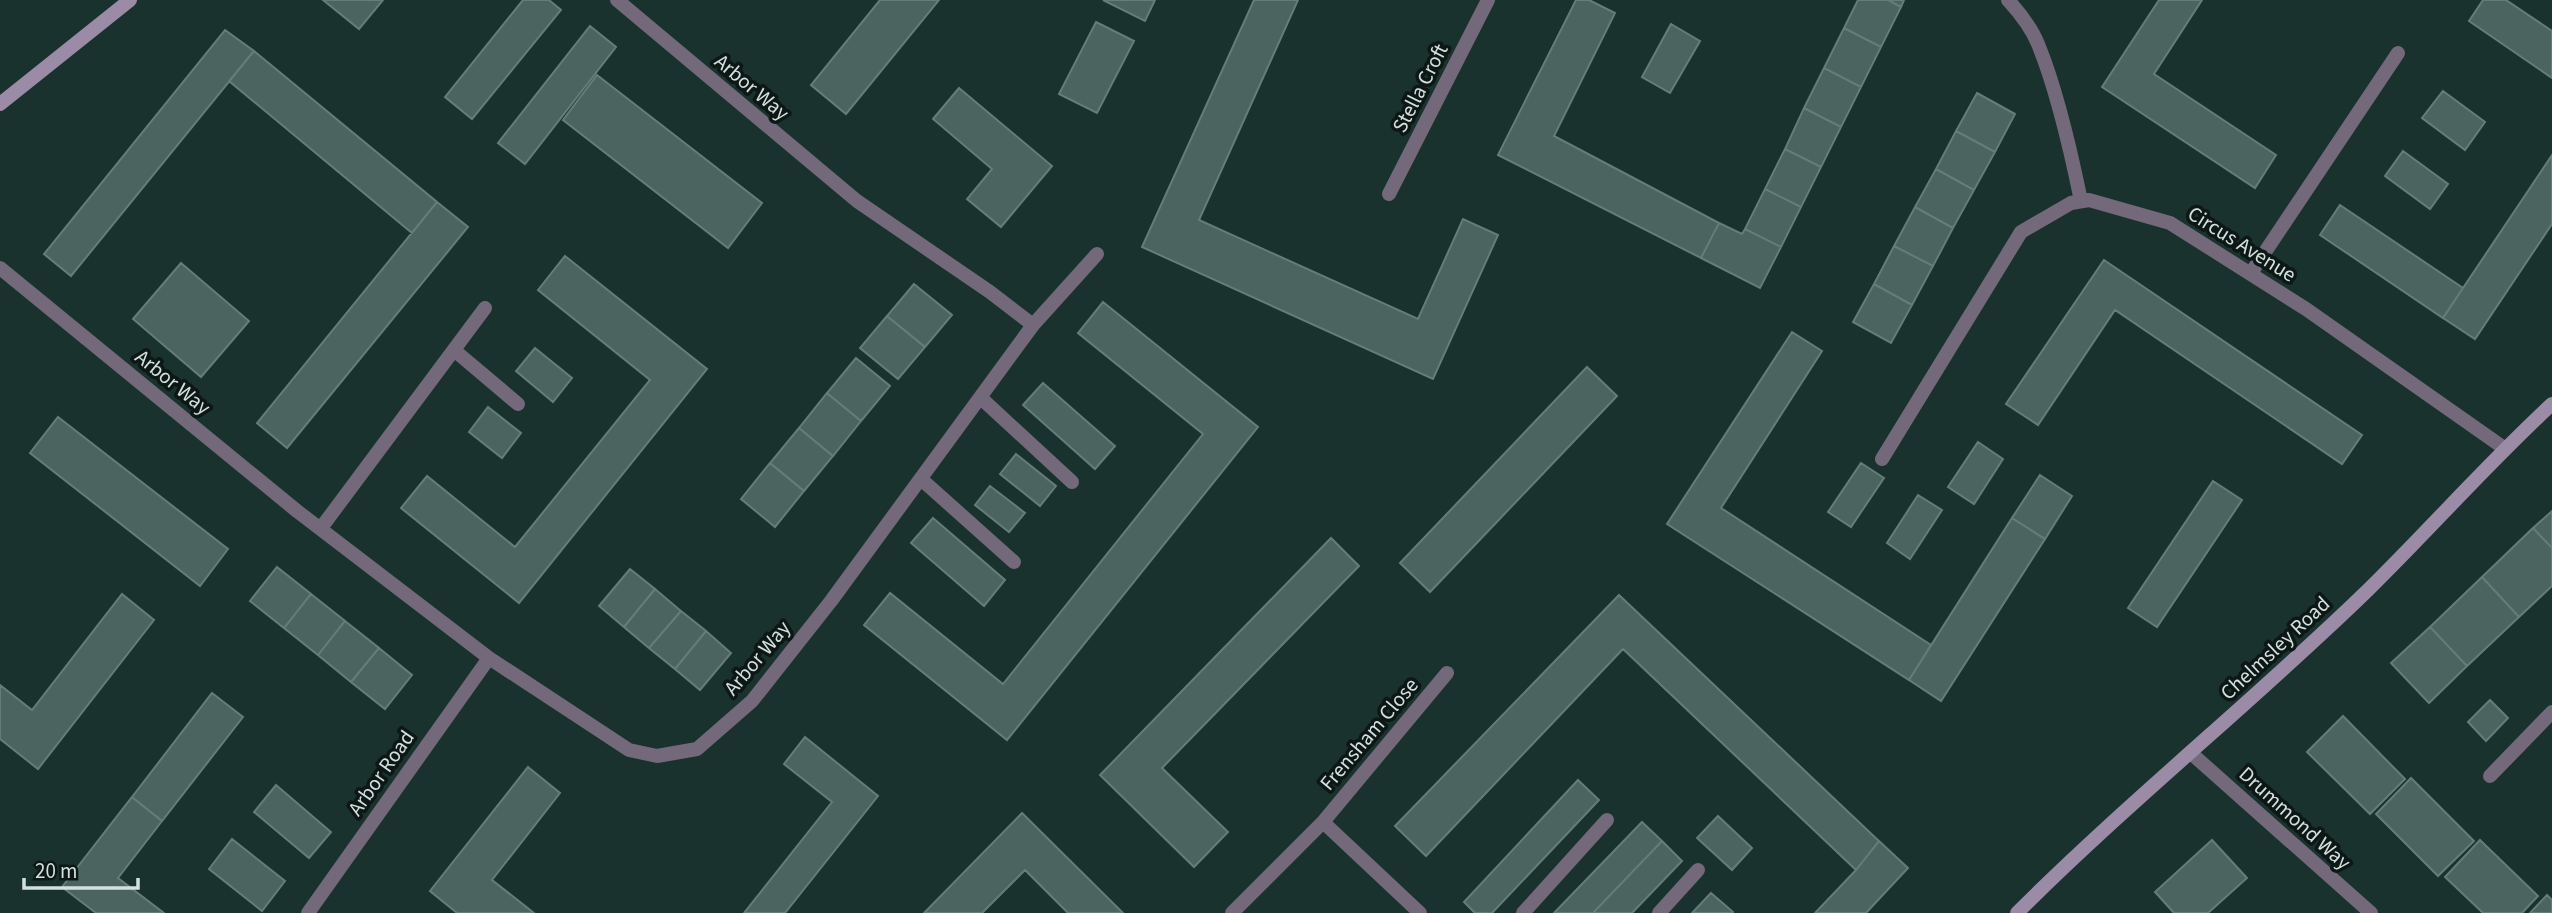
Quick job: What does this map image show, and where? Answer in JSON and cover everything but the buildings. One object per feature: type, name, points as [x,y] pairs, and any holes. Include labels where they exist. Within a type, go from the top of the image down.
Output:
[{"type":"street","points":[[0,104],[130,0]]},
{"type":"street","name":"Arbor Way","points":[[617,0],[857,201],[990,292],[1033,326]]},
{"type":"street","name":"Stella Croft","points":[[1389,194],[1488,0]]},
{"type":"street","points":[[1882,459],[2021,232],[2081,201],[2061,118],[2038,43],[2008,0]]},
{"type":"street","points":[[2250,272],[2398,53]]},
{"type":"street","name":"Circus Avenue","points":[[2081,201],[2089,200],[2170,223],[2250,272],[2504,448]]},
{"type":"street","name":"Arbor Way","points":[[0,268],[321,528],[489,658],[629,750],[657,756],[697,749],[752,701],[831,601],[1033,326],[1097,254]]},
{"type":"street","points":[[321,528],[485,308]]},
{"type":"street","points":[[454,350],[518,404]]},
{"type":"street","points":[[981,398],[1072,482]]},
{"type":"street","name":"Chelmsley Road","points":[[2017,913],[2369,589],[2504,448],[2552,404]]},
{"type":"street","points":[[921,479],[1014,562]]},
{"type":"street","name":"Arbor Road","points":[[308,913],[489,658]]},
{"type":"street","name":"Frensham Close","points":[[1232,913],[1323,822],[1447,673]]},
{"type":"street","points":[[2490,776],[2552,712]]},
{"type":"street","name":"Drummond Way","points":[[2192,754],[2371,913]]},
{"type":"street","points":[[1523,913],[1607,820]]},
{"type":"street","name":"Frensham Close","points":[[1323,822],[1420,913]]},
{"type":"street","points":[[1659,913],[1698,870]]}]
